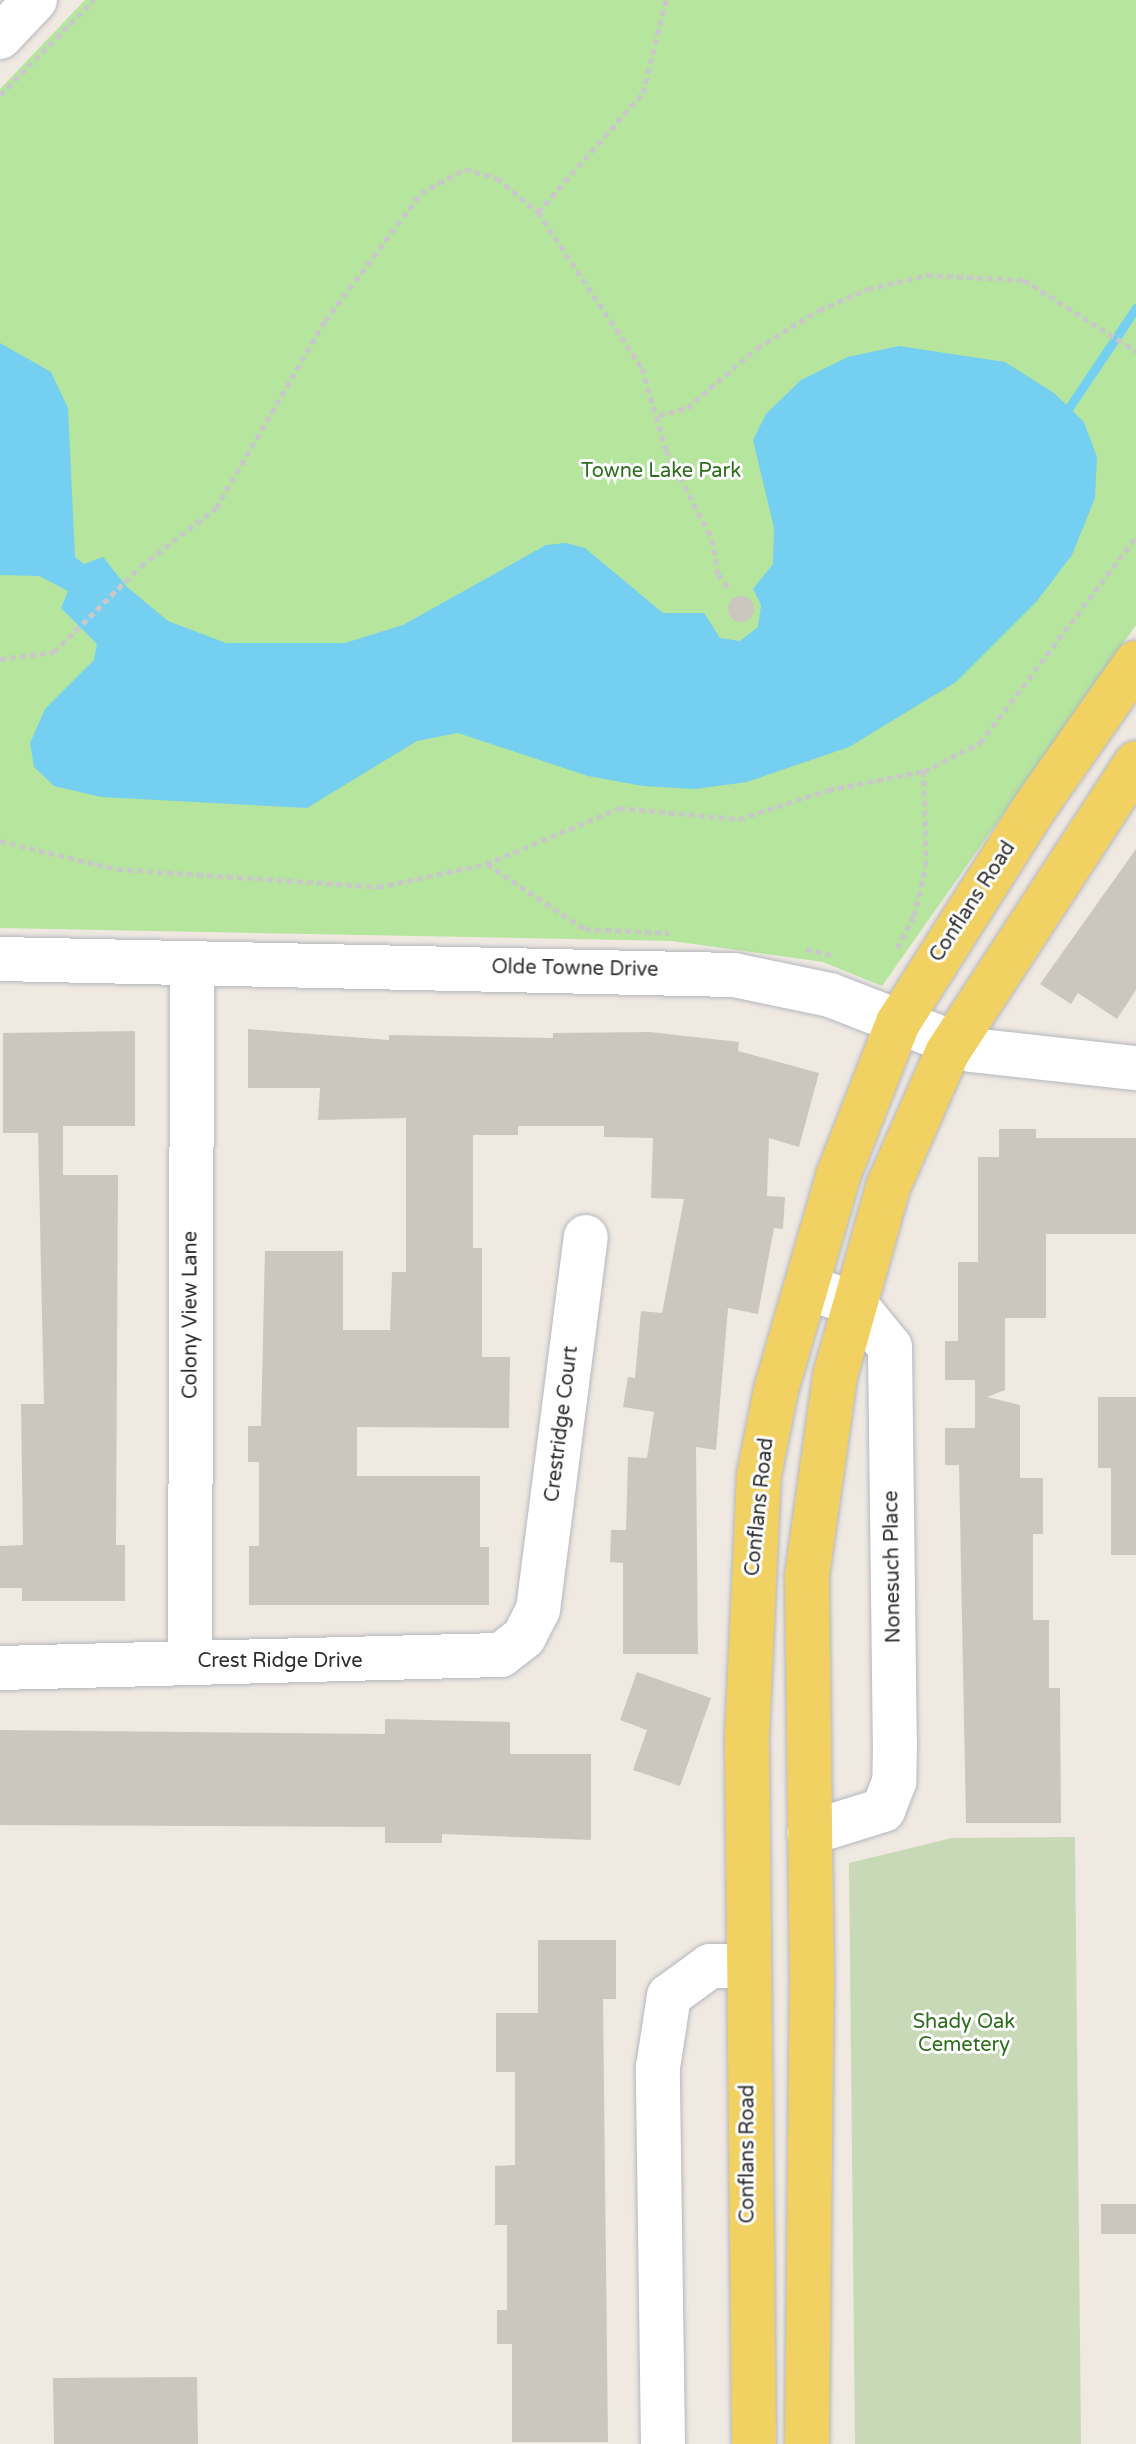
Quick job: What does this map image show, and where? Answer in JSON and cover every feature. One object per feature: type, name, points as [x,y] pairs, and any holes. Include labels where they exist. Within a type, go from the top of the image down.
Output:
[{"type":"main road","name":"Conflans Road","points":[[754,2444],[747,1737],[759,1475],[789,1340],[809,1288],[838,1176],[898,1023],[1035,807],[1136,663]]},
{"type":"main road","points":[[807,2444],[807,1576],[835,1376],[888,1187],[954,1043],[1136,763]]},
{"type":"street","points":[[0,37],[35,0]]},
{"type":"street","name":"Olde Towne Drive","points":[[0,959],[192,968],[565,967],[734,975],[830,995],[954,1043],[1075,1065],[1136,1068]]},
{"type":"street","name":"Colony View Lane","points":[[190,1661],[192,968]]},
{"type":"street","name":"Crestridge Court","points":[[538,1610],[586,1237]]},
{"type":"street","points":[[809,1288],[855,1304]]},
{"type":"street","name":"Nonesuch Place","points":[[809,1833],[883,1810],[894,1782],[890,1347],[855,1304]]},
{"type":"street","name":"Crest Ridge Drive","points":[[0,1668],[190,1661],[471,1661],[501,1655],[524,1637],[538,1610]]},
{"type":"street","points":[[663,2444],[658,2067],[669,1996],[710,1966],[747,1966]]},
{"type":"path","points":[[0,95],[94,0]]},
{"type":"path","points":[[538,212],[643,93],[666,0]]},
{"type":"path","points":[[0,659],[54,652],[141,566],[216,508],[325,321],[421,193],[465,169],[497,178],[538,212],[642,368],[659,415],[666,450],[712,539],[718,574],[729,589]]},
{"type":"path","points":[[659,415],[687,408],[757,348],[819,310],[868,289],[927,275],[1024,280],[1087,316],[1136,351]]},
{"type":"path","points":[[0,841],[117,869],[378,887],[486,864],[619,808],[739,819],[828,790],[924,771],[980,743],[1136,537]]},
{"type":"path","points":[[894,955],[914,916],[926,866],[924,771]]},
{"type":"path","points":[[486,864],[585,929],[684,935]]},
{"type":"path","points":[[790,947],[848,961]]},
{"type":"green space","name":"Towne Lake Park","points":[[85,0],[1136,0],[1136,625],[882,986],[823,962],[672,941],[0,928],[0,89]]},
{"type":"green space","name":"Shady Oak Cemetery","points":[[1075,1837],[1081,2444],[855,2444],[849,1863],[952,1838]]},
{"type":"water","points":[[0,343],[51,372],[68,408],[75,557],[84,564],[103,557],[127,587],[168,621],[226,643],[345,643],[403,625],[546,545],[566,543],[585,548],[663,613],[704,613],[720,638],[740,641],[758,627],[761,605],[753,589],[773,564],[774,528],[753,440],[766,414],[801,380],[848,357],[899,346],[1005,362],[1054,393],[1084,422],[1097,457],[1095,498],[1072,555],[1037,601],[956,682],[849,747],[747,782],[695,789],[643,786],[588,776],[458,733],[417,741],[307,808],[101,797],[54,786],[34,767],[30,743],[45,709],[94,660],[97,644],[61,608],[68,591],[39,576],[0,575]]},
{"type":"building","points":[[741,596],[750,600],[754,609],[750,618],[741,622],[732,618],[728,609],[732,600]]},
{"type":"building","points":[[1136,849],[1136,990],[1117,1019],[1078,993],[1071,1004],[1040,984]]},
{"type":"building","points":[[248,1029],[389,1040],[389,1035],[553,1038],[553,1033],[649,1032],[739,1042],[738,1051],[819,1073],[799,1147],[769,1138],[767,1196],[785,1197],[783,1229],[774,1228],[758,1314],[728,1308],[716,1450],[696,1447],[698,1654],[623,1654],[623,1563],[610,1562],[611,1530],[626,1530],[628,1457],[647,1458],[654,1412],[623,1407],[628,1377],[635,1378],[641,1311],[662,1313],[684,1199],[651,1198],[653,1138],[604,1137],[604,1126],[518,1126],[518,1135],[473,1135],[473,1248],[482,1248],[482,1357],[510,1357],[509,1428],[357,1427],[357,1476],[480,1476],[480,1547],[489,1547],[489,1605],[249,1605],[249,1546],[259,1546],[259,1462],[248,1462],[248,1426],[261,1426],[265,1251],[343,1251],[343,1330],[390,1330],[392,1272],[406,1272],[406,1118],[318,1120],[320,1088],[248,1088]]},
{"type":"building","points":[[135,1031],[135,1126],[63,1126],[63,1175],[118,1175],[116,1545],[125,1545],[125,1601],[22,1601],[22,1588],[0,1588],[0,1546],[23,1545],[21,1404],[44,1404],[38,1133],[3,1133],[3,1033]]},
{"type":"building","points":[[999,1129],[1036,1129],[1036,1138],[1136,1138],[1136,1234],[1046,1234],[1046,1318],[1005,1318],[1005,1390],[987,1397],[1020,1405],[1020,1478],[1043,1478],[1043,1534],[1033,1534],[1033,1620],[1049,1620],[1049,1688],[1060,1688],[1061,1823],[966,1823],[959,1465],[945,1465],[945,1428],[975,1428],[975,1380],[945,1380],[945,1341],[958,1341],[958,1262],[978,1262],[978,1157],[999,1157]]},
{"type":"building","points":[[1098,1397],[1136,1397],[1136,1555],[1111,1555],[1111,1468],[1098,1468]]},
{"type":"building","points":[[637,1672],[711,1698],[680,1786],[633,1770],[647,1730],[620,1720]]},
{"type":"building","points":[[385,1719],[510,1722],[510,1754],[591,1754],[591,1840],[442,1834],[442,1843],[385,1843],[385,1827],[0,1825],[0,1730],[385,1734]]},
{"type":"building","points":[[538,1940],[616,1940],[616,1999],[603,1999],[608,2442],[512,2442],[512,2344],[497,2344],[497,2310],[507,2310],[507,2225],[495,2225],[495,2166],[515,2165],[515,2072],[496,2072],[496,2013],[538,2013]]},
{"type":"building","points":[[1101,2204],[1136,2204],[1136,2234],[1101,2234]]},
{"type":"building","points":[[197,2377],[198,2444],[54,2444],[53,2378]]},
{"type":"waterway","points":[[1062,418],[1136,308]]}]
